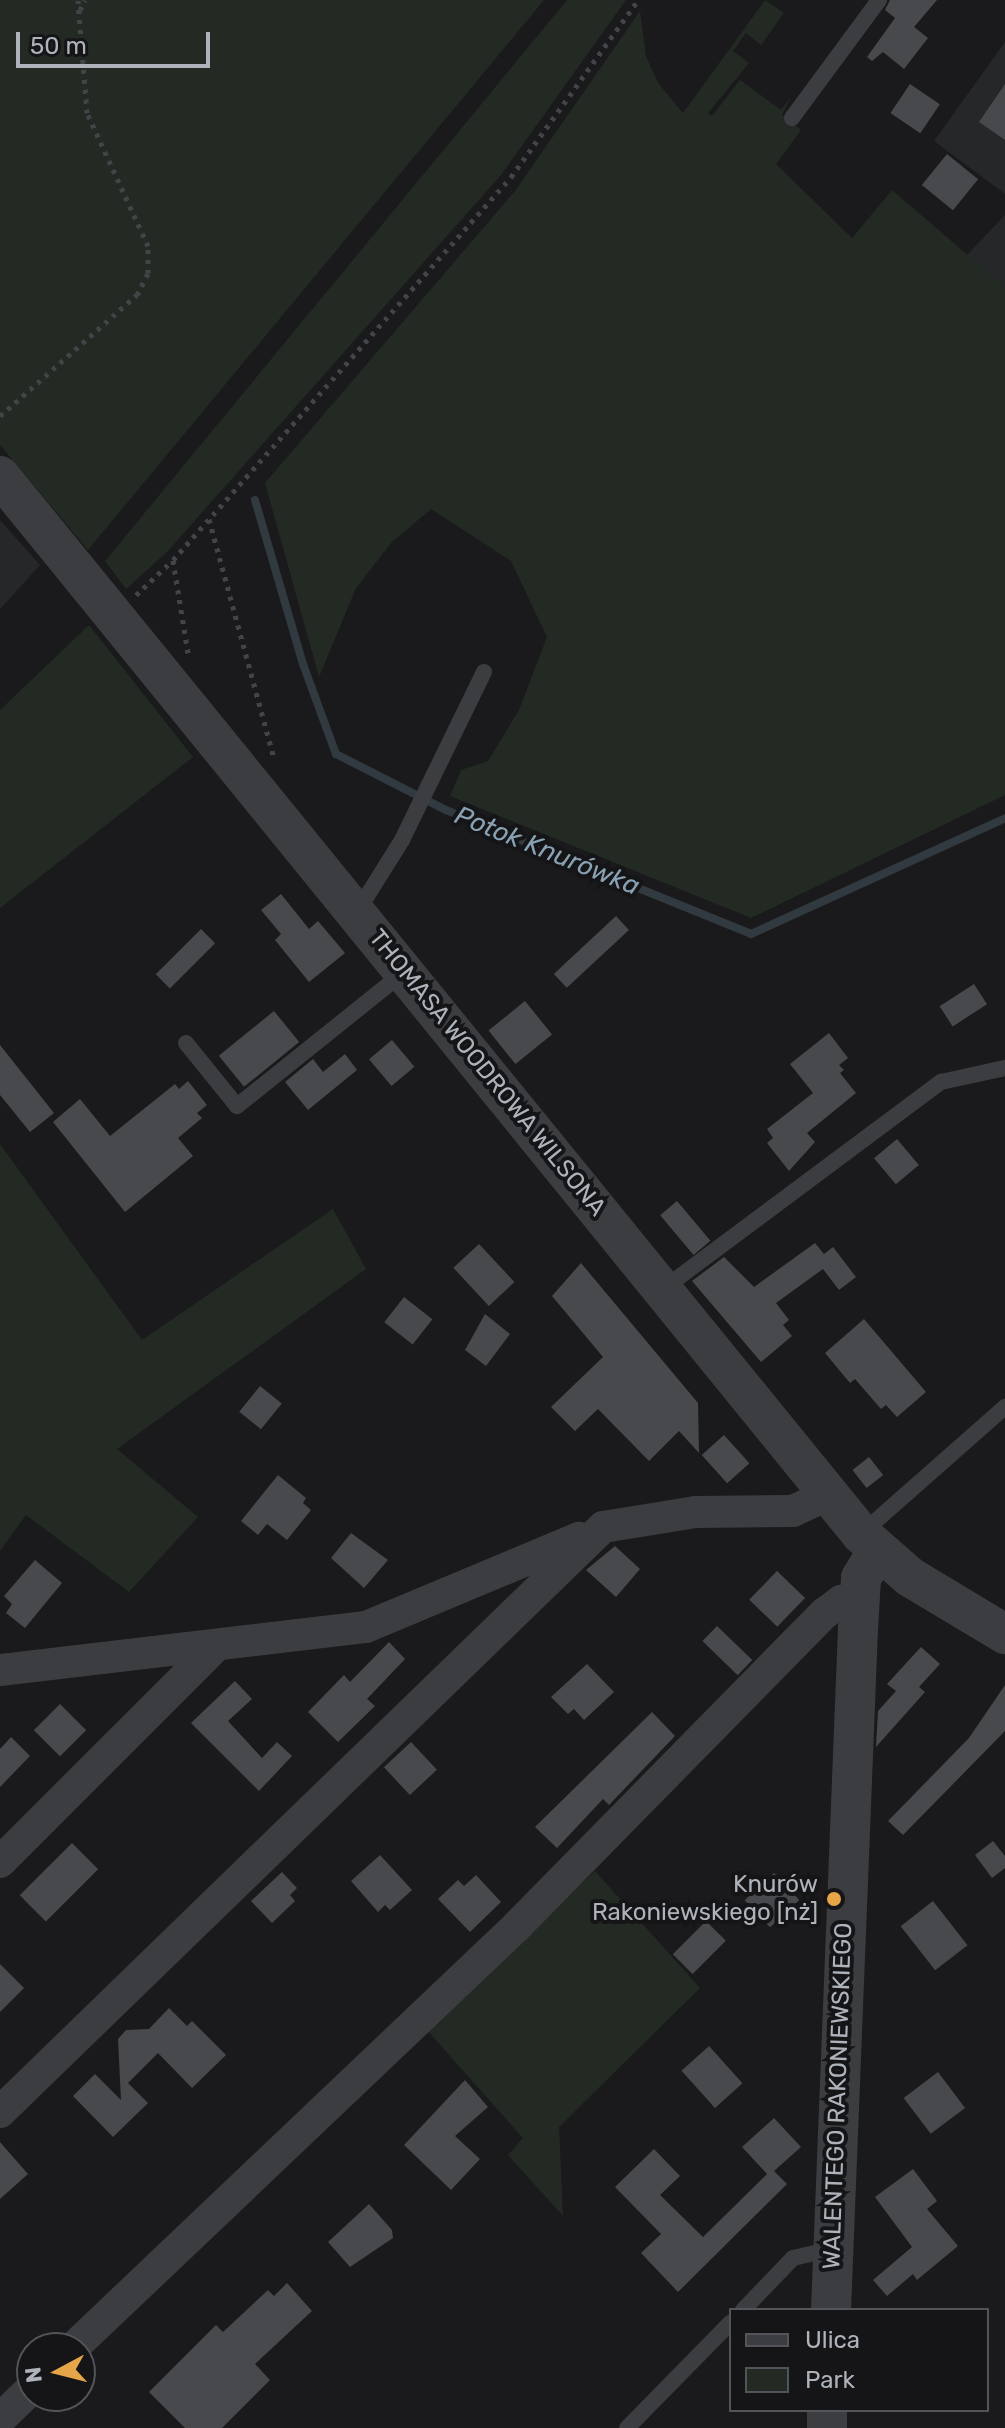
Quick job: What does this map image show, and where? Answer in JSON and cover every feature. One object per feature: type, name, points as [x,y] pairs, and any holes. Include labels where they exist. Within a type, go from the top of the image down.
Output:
[{"type":"street","name":"THOMASA WOODROWA WILSONA","points":[[0,476],[828,1495],[869,1542],[946,1601],[1005,1634]]},
{"type":"street","points":[[0,1670],[366,1627],[603,1527],[696,1512],[793,1511],[828,1495]]},
{"type":"street","points":[[0,2112],[603,1527]]},
{"type":"street","name":"WALENTEGO RAKONIEWSKIEGO","points":[[831,2308],[860,1597],[869,1542]]},
{"type":"street","points":[[90,2332],[517,1926],[825,1613],[841,1601],[860,1597]]},
{"type":"street","points":[[0,1862],[215,1647]]},
{"type":"street","points":[[0,2419],[16,2404]]},
{"type":"lane","points":[[792,118],[879,0]]},
{"type":"lane","points":[[357,912],[368,901],[414,818],[484,672]]},
{"type":"lane","points":[[186,1043],[237,1106],[405,972]]},
{"type":"lane","points":[[662,1290],[941,1082],[1005,1068]]},
{"type":"lane","points":[[869,1542],[1005,1407]]},
{"type":"lane","points":[[745,2308],[793,2258],[833,2249]]},
{"type":"lane","points":[[627,2428],[729,2324]]},
{"type":"path","points":[[0,416],[126,306],[148,273],[148,246],[87,113],[78,0]]},
{"type":"path","points":[[79,10],[85,0]]},
{"type":"path","points":[[114,615],[173,560],[511,177],[638,0]]},
{"type":"path","points":[[209,519],[275,764]]},
{"type":"path","points":[[173,560],[189,659]]},
{"type":"shaded area","points":[[1005,42],[1005,194],[934,141]]},
{"type":"shaded area","points":[[1005,215],[1005,287],[966,256]]},
{"type":"shaded area","points":[[0,520],[40,565],[0,609]]},
{"type":"green space","points":[[0,0],[544,0],[88,550],[0,445]]},
{"type":"green space","points":[[567,0],[626,0],[501,175],[167,552],[126,589],[105,561]]},
{"type":"green space","points":[[765,0],[784,13],[761,45],[746,33],[733,51],[749,63],[708,113],[712,116],[740,80],[781,110],[791,97],[782,115],[801,130],[776,164],[852,238],[892,190],[1005,287],[1005,795],[751,918],[450,796],[461,770],[488,761],[519,710],[547,637],[511,561],[431,509],[392,542],[356,588],[319,677],[265,483],[515,191],[640,11],[646,56],[658,83],[683,113]]},
{"type":"green space","points":[[89,625],[193,757],[0,908],[0,710]]},
{"type":"green space","points":[[0,1144],[142,1340],[333,1209],[366,1269],[117,1449],[198,1517],[129,1592],[26,1515],[0,1551]]},
{"type":"green space","points":[[595,1871],[700,1988],[559,2127],[563,2216],[508,2155],[523,2138],[426,2029]]},
{"type":"building","points":[[890,0],[937,0],[914,27],[928,38],[904,69],[883,52],[872,61],[867,57],[895,18],[885,10]]},
{"type":"building","points":[[910,84],[940,104],[920,133],[890,113]]},
{"type":"building","points":[[1005,84],[1005,140],[979,122]]},
{"type":"building","points":[[947,154],[978,179],[953,210],[922,185]]},
{"type":"building","points":[[281,894],[309,929],[318,921],[345,953],[309,982],[275,940],[281,934],[261,910]]},
{"type":"building","points":[[616,916],[629,930],[567,988],[554,974]]},
{"type":"building","points":[[201,929],[215,943],[170,988],[156,974]]},
{"type":"building","points":[[974,984],[987,1004],[953,1026],[940,1006]]},
{"type":"building","points":[[525,1001],[552,1034],[516,1064],[488,1031]]},
{"type":"building","points":[[274,1011],[299,1042],[244,1087],[219,1056]]},
{"type":"building","points":[[829,1033],[848,1058],[839,1065],[844,1070],[840,1073],[856,1093],[807,1133],[815,1142],[789,1171],[767,1143],[773,1138],[767,1129],[813,1093],[790,1064]]},
{"type":"building","points":[[392,1040],[414,1067],[392,1086],[369,1059]]},
{"type":"building","points":[[0,1045],[54,1113],[30,1132],[0,1095]]},
{"type":"building","points":[[345,1054],[357,1070],[308,1110],[285,1082],[313,1059],[323,1072]]},
{"type":"building","points":[[188,1081],[207,1105],[197,1113],[202,1118],[178,1138],[193,1156],[125,1212],[53,1122],[80,1099],[110,1136],[175,1084],[179,1089]]},
{"type":"building","points":[[897,1139],[919,1165],[896,1184],[874,1158]]},
{"type":"building","points":[[677,1201],[710,1241],[694,1255],[660,1215]]},
{"type":"building","points":[[815,1243],[824,1254],[833,1247],[856,1277],[839,1290],[823,1269],[776,1303],[789,1320],[783,1325],[792,1336],[761,1362],[692,1281],[724,1257],[754,1287]]},
{"type":"building","points":[[479,1244],[514,1282],[489,1306],[453,1268]]},
{"type":"building","points":[[581,1263],[698,1403],[699,1453],[679,1431],[649,1461],[598,1409],[575,1431],[551,1407],[603,1357],[552,1296]]},
{"type":"building","points":[[404,1297],[432,1319],[413,1344],[384,1322]]},
{"type":"building","points":[[485,1314],[510,1334],[486,1366],[465,1350]]},
{"type":"building","points":[[864,1319],[926,1392],[897,1417],[886,1405],[881,1409],[855,1379],[850,1383],[825,1353]]},
{"type":"building","points":[[260,1386],[282,1404],[261,1429],[239,1412]]},
{"type":"building","points":[[724,1435],[749,1463],[727,1483],[702,1455]]},
{"type":"building","points":[[869,1457],[883,1475],[867,1488],[852,1470]]},
{"type":"building","points":[[278,1475],[306,1498],[303,1503],[311,1510],[287,1540],[267,1524],[258,1535],[241,1521]]},
{"type":"building","points":[[351,1533],[388,1560],[364,1588],[331,1558]]},
{"type":"building","points":[[615,1546],[640,1569],[616,1597],[586,1570]]},
{"type":"building","points":[[35,1560],[62,1583],[25,1628],[6,1613],[12,1604],[4,1596]]},
{"type":"building","points":[[777,1571],[805,1598],[777,1627],[749,1600]]},
{"type":"building","points":[[717,1626],[752,1660],[738,1675],[702,1641]]},
{"type":"building","points":[[389,1642],[405,1659],[367,1699],[375,1706],[338,1742],[308,1712],[344,1675],[350,1682]]},
{"type":"building","points":[[921,1647],[940,1664],[919,1687],[925,1692],[876,1747],[878,1711],[896,1691],[887,1684]]},
{"type":"building","points":[[587,1664],[614,1692],[584,1720],[574,1709],[568,1714],[551,1697]]},
{"type":"building","points":[[235,1681],[252,1699],[228,1721],[262,1758],[277,1742],[292,1756],[259,1791],[191,1723]]},
{"type":"building","points":[[1005,1685],[1005,1731],[903,1835],[888,1821],[969,1738]]},
{"type":"building","points":[[60,1704],[86,1730],[60,1756],[34,1730]]},
{"type":"building","points":[[652,1712],[675,1736],[609,1805],[603,1799],[557,1848],[535,1827]]},
{"type":"building","points":[[11,1737],[30,1756],[0,1787],[0,1749]]},
{"type":"building","points":[[411,1742],[437,1770],[410,1795],[384,1767]]},
{"type":"building","points":[[993,1841],[1005,1856],[1005,1868],[992,1878],[975,1855]]},
{"type":"building","points":[[72,1843],[98,1869],[46,1921],[20,1895]]},
{"type":"building","points":[[380,1855],[412,1890],[390,1910],[385,1905],[378,1912],[351,1881]]},
{"type":"building","points":[[282,1872],[297,1888],[290,1895],[295,1901],[272,1923],[251,1901]]},
{"type":"building","points":[[774,1873],[799,1900],[770,1927],[745,1900]]},
{"type":"building","points":[[476,1875],[501,1902],[470,1932],[438,1899],[458,1880],[464,1886]]},
{"type":"building","points":[[933,1901],[967,1945],[935,1970],[901,1926]]},
{"type":"building","points":[[706,1921],[726,1941],[693,1974],[673,1954]]},
{"type":"building","points":[[0,1964],[24,1988],[0,2012]]},
{"type":"building","points":[[169,2008],[187,2026],[192,2021],[226,2055],[192,2088],[158,2053],[128,2083],[148,2103],[113,2137],[73,2096],[95,2074],[121,2100],[118,2039],[126,2030],[149,2029]]},
{"type":"building","points":[[709,2046],[742,2083],[715,2108],[682,2071]]},
{"type":"building","points":[[938,2072],[965,2108],[931,2134],[904,2098]]},
{"type":"building","points":[[465,2080],[488,2107],[455,2136],[480,2159],[451,2190],[404,2145]]},
{"type":"building","points":[[774,2118],[801,2147],[774,2171],[787,2184],[678,2292],[641,2253],[661,2234],[615,2187],[654,2149],[680,2176],[660,2195],[703,2237],[767,2174],[742,2147]]},
{"type":"building","points":[[0,2142],[28,2174],[0,2199]]},
{"type":"building","points":[[913,2169],[937,2201],[927,2209],[958,2246],[917,2280],[913,2274],[887,2296],[873,2280],[912,2247],[875,2197]]},
{"type":"building","points":[[369,2204],[392,2230],[393,2238],[350,2267],[328,2242]]},
{"type":"building","points":[[287,2283],[312,2311],[255,2364],[270,2380],[222,2428],[185,2428],[149,2392],[216,2325],[223,2332],[268,2290],[274,2296]]},
{"type":"waterway","name":"Potok Knurówka","points":[[255,500],[303,664],[336,754],[446,810],[751,934],[1005,818]]},
{"type":"place","name":"Knurów Rakoniewskiego [nż]","points":[[834,1899]]}]
